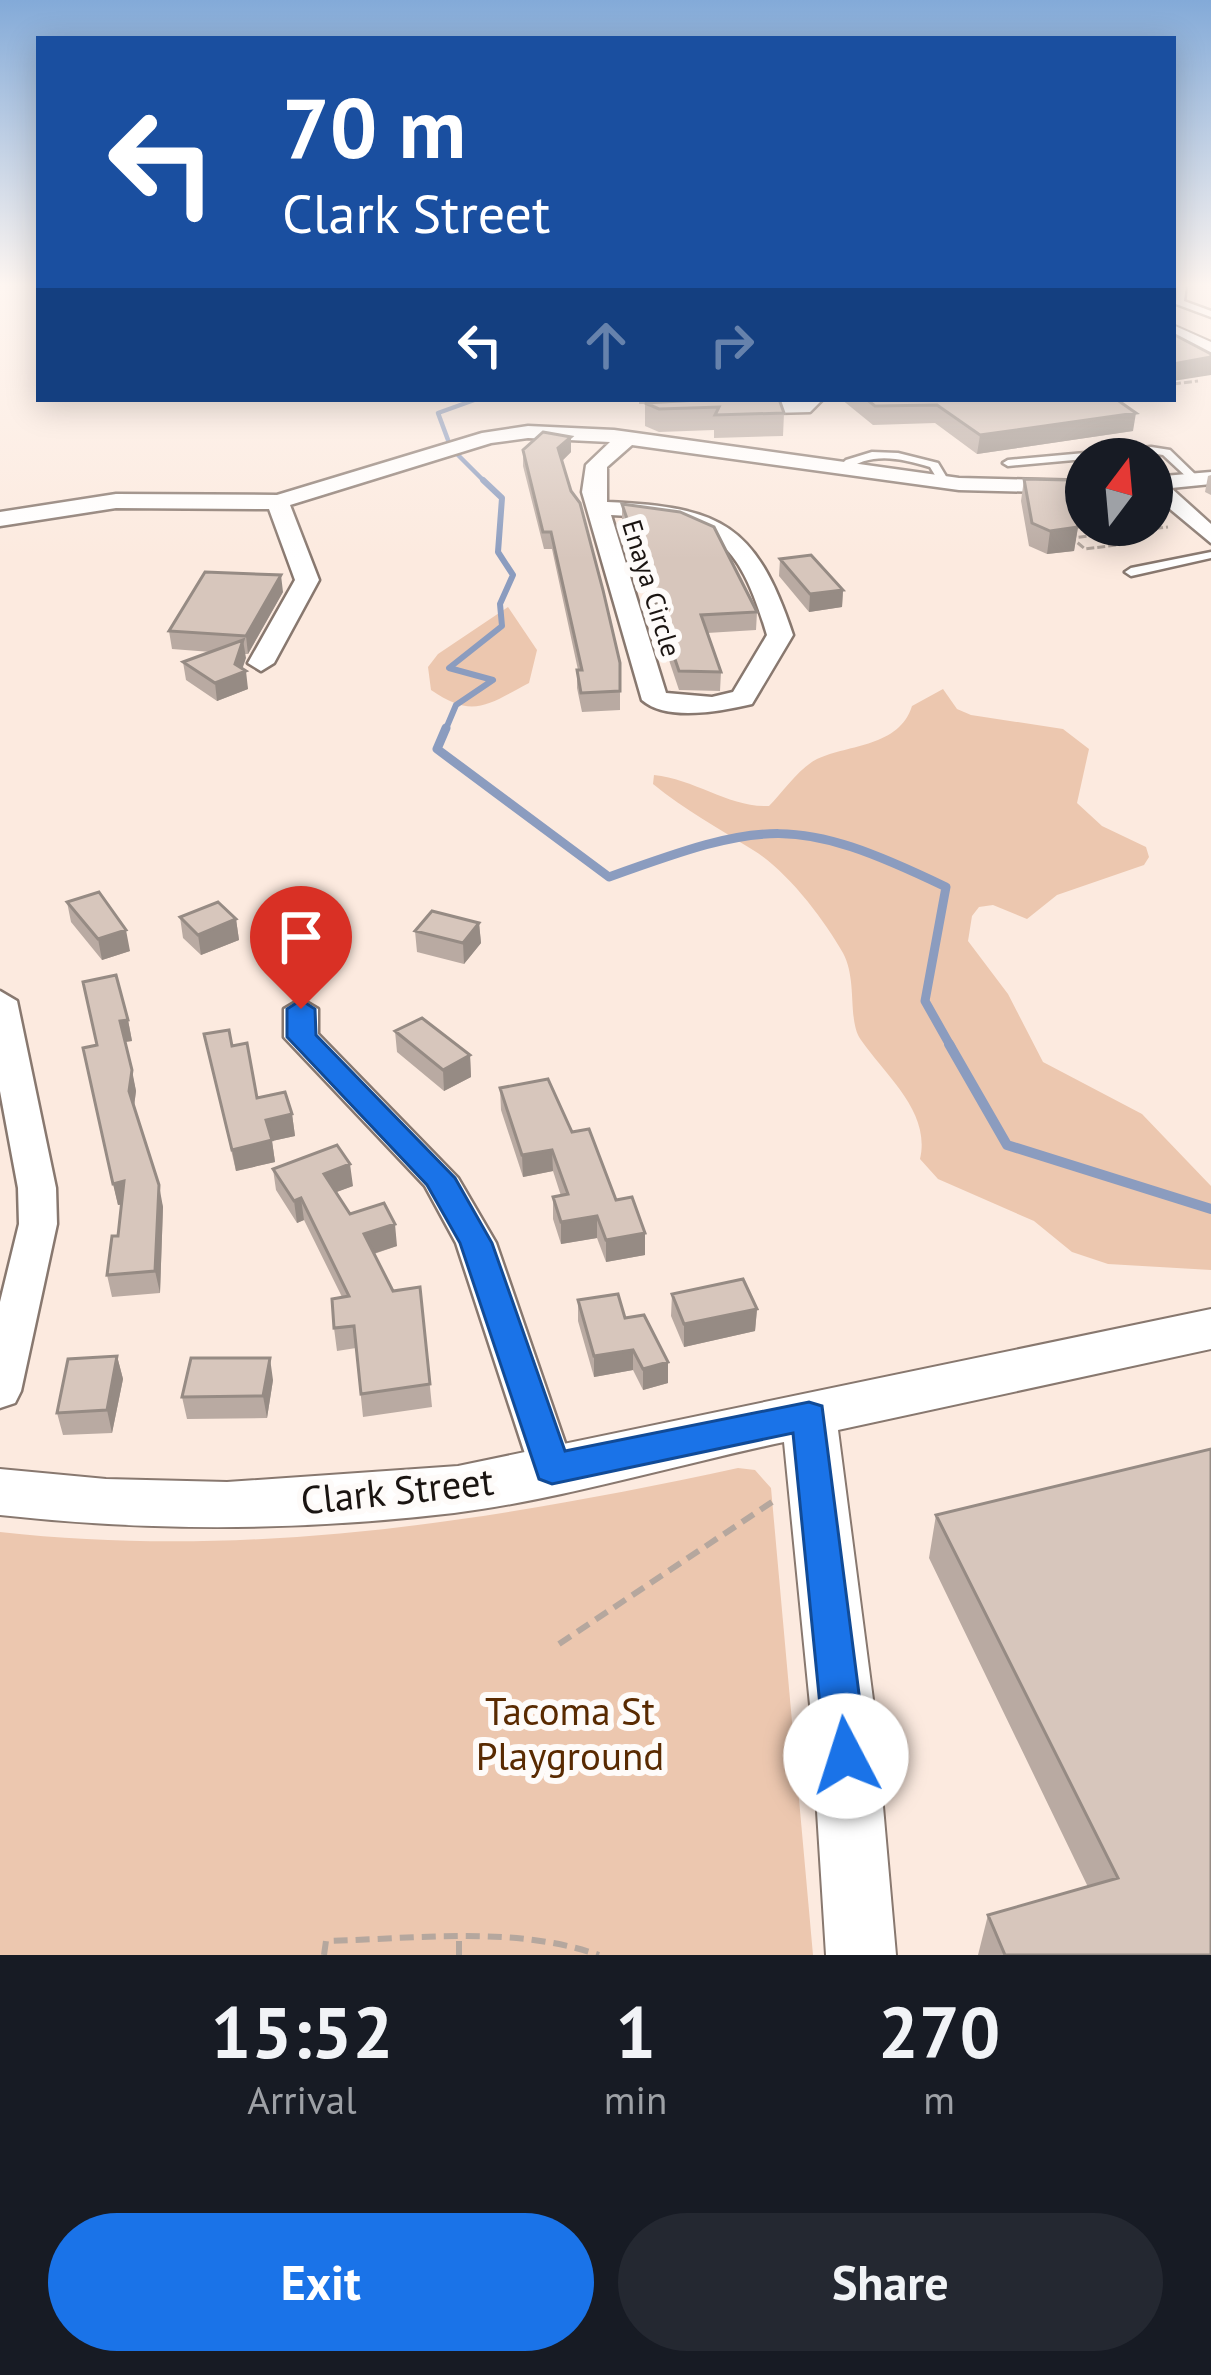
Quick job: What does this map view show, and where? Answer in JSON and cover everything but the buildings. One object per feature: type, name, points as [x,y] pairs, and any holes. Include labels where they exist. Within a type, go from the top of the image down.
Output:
[{"type":"street","points":[[719,409],[810,406],[812,402]]},
{"type":"street","points":[[0,519],[116,501],[278,502],[489,437],[599,434],[630,428],[840,470],[945,483],[1065,486]]},
{"type":"street","name":"Enaya Circle","points":[[598,508],[692,515],[723,526],[744,544],[780,635],[743,698],[712,705],[669,705],[655,700],[593,492],[597,465],[630,428]]},
{"type":"street","points":[[1173,481],[1203,478]]},
{"type":"street","points":[[261,663],[308,580],[278,502]]},
{"type":"street","points":[[1173,503],[1206,535],[1211,554]]},
{"type":"street","points":[[0,1001],[38,1188],[38,1224],[0,1390]]},
{"type":"street","points":[[301,1009],[302,1037],[439,1178],[476,1243],[552,1469]]},
{"type":"street","name":"Clark Street","points":[[0,1492],[106,1503],[250,1505],[458,1489],[1211,1330]]},
{"type":"street","points":[[809,1416],[843,1715],[861,1955]]},
{"type":"lane","points":[[1008,464],[1151,450],[1166,452],[1203,478]]},
{"type":"lane","points":[[1131,572],[1211,554]]},
{"type":"path","points":[[1176,383],[1196,381],[1185,376]]},
{"type":"path","points":[[1109,532],[1118,533],[1125,544],[1085,549],[1072,538],[1109,532]]},
{"type":"path","points":[[1173,534],[1206,535]]},
{"type":"path","points":[[559,1644],[786,1496]]},
{"type":"path","points":[[324,1955],[326,1941],[558,1942],[599,1955]]},
{"type":"path","points":[[458,1955],[459,1941]]},
{"type":"green space","points":[[508,607],[537,650],[529,683],[480,706],[458,704],[431,690],[428,667],[438,654]]},
{"type":"green space","points":[[943,689],[957,709],[971,715],[1063,729],[1089,749],[1077,803],[1102,826],[1146,847],[1149,857],[1144,865],[1057,895],[1027,919],[993,905],[979,907],[972,916],[968,941],[1008,994],[1043,1062],[1142,1114],[1211,1186],[1211,1270],[1108,1264],[1072,1252],[1034,1221],[938,1179],[920,1159],[922,1142],[913,1110],[857,1032],[848,964],[825,925],[766,859],[653,784],[654,775],[740,803],[769,806],[810,763],[885,737],[906,719],[912,706]]},
{"type":"green space","name":"Tacoma St Playground","points":[[738,1468],[755,1470],[771,1488],[813,1955],[0,1955],[0,1532],[187,1541],[279,1538],[463,1519]]},
{"type":"waterway","points":[[448,440],[438,413],[469,402]]},
{"type":"waterway","points":[[458,455],[483,480]]},
{"type":"waterway","points":[[445,731],[456,705],[493,680],[449,668],[502,626],[500,604],[513,575],[498,552],[502,498],[483,480]]},
{"type":"waterway","points":[[483,480],[486,483]]},
{"type":"waterway","points":[[446,728],[437,749],[609,877],[706,845],[779,834],[851,847],[946,887],[925,1001],[951,1047]]},
{"type":"waterway","points":[[949,1044],[1007,1145],[1211,1209]]},
{"type":"route","points":[[301,1009],[302,1037],[439,1178],[476,1243],[552,1469],[809,1416],[846,1756]]}]
